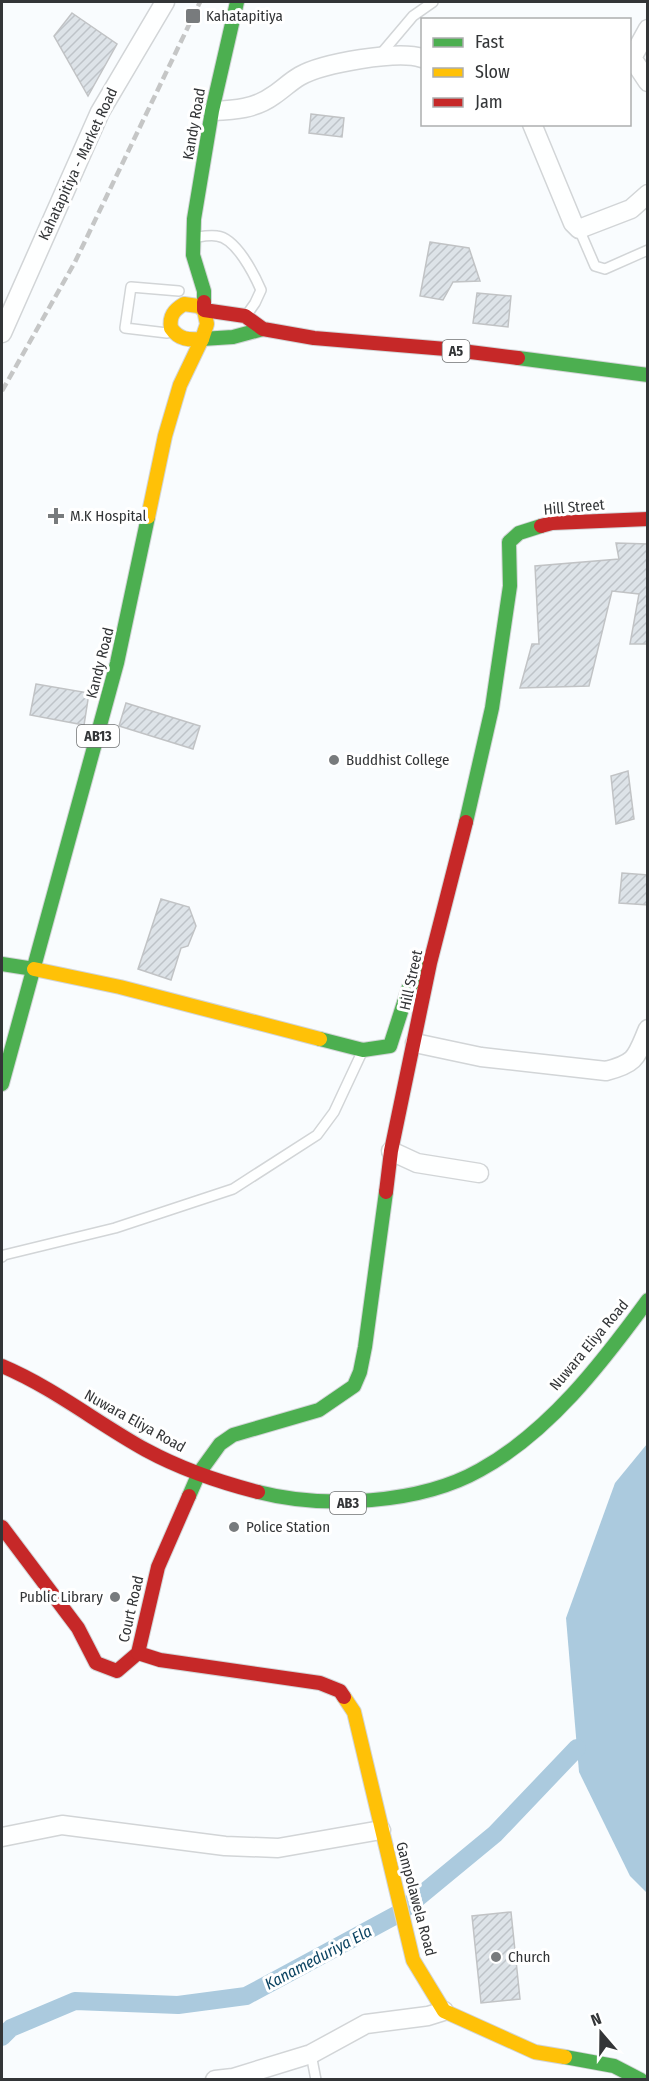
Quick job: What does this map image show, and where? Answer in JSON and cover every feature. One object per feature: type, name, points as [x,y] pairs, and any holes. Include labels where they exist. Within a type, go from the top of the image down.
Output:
[{"type":"main road","name":"Kandy Road","points":[[204,310],[204,291],[193,255],[193,237],[212,111],[237,2]]},
{"type":"main road","name":"Kandy Road","points":[[177,307],[182,282],[193,255]]},
{"type":"main road","points":[[191,305],[204,310],[207,324],[202,339],[187,341],[173,339],[171,320],[177,307],[191,305]]},
{"type":"main road","name":"A5","points":[[204,310],[245,316],[263,329],[345,342],[446,350],[648,375]]},
{"type":"main road","name":"A5","points":[[202,339],[243,336],[263,329]]},
{"type":"main road","name":"Kandy Road","points":[[2,1084],[117,663],[155,480],[180,385],[202,339]]},
{"type":"main road","name":"Kandy Road","points":[[177,365],[180,385]]},
{"type":"main road","name":"Hill Street","points":[[199,1473],[220,1444],[232,1435],[319,1410],[340,1398],[354,1386],[360,1372],[391,1151],[430,963],[459,853],[492,708],[510,586],[508,542],[519,532],[552,523],[648,519]]},
{"type":"main road","points":[[2,964],[120,987],[363,1050],[390,1046],[409,987],[430,963]]},
{"type":"main road","name":"Nuwara Eliya Road","points":[[2,1366],[34,1382],[168,1461],[238,1488],[273,1496],[307,1501],[354,1503],[416,1494],[465,1478],[511,1450],[550,1416],[608,1352],[648,1300]]},
{"type":"main road","name":"Court Road","points":[[2,1527],[78,1628],[96,1663],[117,1671],[138,1653],[158,1567],[199,1473]]},
{"type":"main road","name":"Gampolawela Road","points":[[138,1653],[160,1660],[321,1683],[340,1691],[354,1712],[413,1960],[444,2011]]},
{"type":"main road","points":[[444,2011],[535,2052],[614,2066],[640,2079]]},
{"type":"street","name":"Kahatapitiya - Market Road","points":[[2,328],[100,112],[165,2]]},
{"type":"street","points":[[648,29],[632,58],[648,82]]},
{"type":"street","points":[[212,111],[244,109],[264,102],[299,76],[312,70],[379,57],[412,54],[421,57]]},
{"type":"street","points":[[533,126],[573,223],[579,229],[631,209],[648,194]]},
{"type":"street","points":[[414,1043],[481,1057],[606,1071],[622,1067],[634,1060],[648,1029]]},
{"type":"street","points":[[391,1151],[417,1163],[479,1173]]},
{"type":"street","points":[[2,1837],[62,1825],[225,1846],[278,1848],[381,1830]]},
{"type":"street","points":[[227,2079],[311,2054],[366,2024],[428,2016],[444,2011]]},
{"type":"lane","points":[[379,57],[413,16],[433,2]]},
{"type":"lane","points":[[579,229],[595,266],[605,270],[648,250]]},
{"type":"lane","points":[[193,237],[219,236],[231,241],[255,276],[261,290],[245,316]]},
{"type":"lane","points":[[173,339],[125,328],[131,287],[182,282]]},
{"type":"lane","points":[[2,1257],[115,1228],[233,1189],[317,1135],[334,1112],[363,1050]]},
{"type":"lane","points":[[311,2054],[316,2079]]},
{"type":"water","points":[[647,1444],[647,1893],[630,1876],[579,1772],[566,1618],[615,1483]]},
{"type":"building","points":[[72,13],[117,44],[88,96],[54,36]]},
{"type":"building","points":[[311,114],[344,118],[342,137],[309,133]]},
{"type":"building","points":[[430,242],[469,248],[480,281],[453,282],[443,300],[420,296]]},
{"type":"building","points":[[477,293],[511,296],[508,327],[473,323]]},
{"type":"building","points":[[616,543],[648,544],[648,644],[630,644],[639,594],[612,591],[589,686],[520,688],[532,644],[539,644],[535,566],[619,559]]},
{"type":"building","points":[[36,684],[89,693],[84,725],[30,715]]},
{"type":"building","points":[[126,703],[200,726],[193,749],[119,726]]},
{"type":"building","points":[[628,771],[634,819],[616,824],[611,776]]},
{"type":"building","points":[[622,873],[648,875],[648,905],[619,903]]},
{"type":"building","points":[[161,899],[189,907],[196,926],[188,946],[181,948],[171,980],[138,969]]},
{"type":"building","name":"Church","points":[[511,1912],[520,1999],[481,2003],[472,1916]]},
{"type":"waterway","name":"Kanameduriya Ela","points":[[2,2037],[11,2028],[75,2001],[178,2005],[246,1996],[398,1914],[495,1834],[577,1748]]},
{"type":"railway","points":[[2,391],[75,262],[200,2]]},
{"type":"traffic: fast","points":[[204,302],[204,291],[193,255],[194,219],[212,111],[237,2]]},
{"type":"traffic: fast","points":[[202,339],[233,337],[263,329]]},
{"type":"traffic: fast","points":[[518,358],[648,375]]},
{"type":"traffic: fast","points":[[2,1084],[117,663],[148,517]]},
{"type":"traffic: fast","points":[[466,822],[492,708],[510,586],[509,542],[519,533],[541,526]]},
{"type":"traffic: fast","points":[[2,964],[34,969]]},
{"type":"traffic: fast","points":[[320,1039],[363,1050],[390,1046],[409,987],[426,968]]},
{"type":"traffic: fast","points":[[189,1496],[199,1473],[220,1444],[233,1435],[319,1410],[354,1386],[360,1372],[365,1347],[386,1192]]},
{"type":"traffic: fast","points":[[258,1492],[312,1501],[371,1500],[429,1490],[480,1470],[529,1436],[573,1394],[648,1300]]},
{"type":"traffic: fast","points":[[565,2057],[614,2066],[641,2080]]},
{"type":"traffic: slow","points":[[184,304],[198,306],[204,310],[207,324],[202,339],[185,338],[177,335],[171,328],[173,314],[184,304]]},
{"type":"traffic: slow","points":[[148,517],[165,436],[180,385],[202,339]]},
{"type":"traffic: slow","points":[[34,969],[120,987],[320,1039]]},
{"type":"traffic: slow","points":[[344,1697],[354,1712],[413,1960],[444,2011],[535,2052],[565,2057]]},
{"type":"traffic: jam","points":[[204,302],[204,310],[245,316],[263,329],[314,338],[446,349],[518,358]]},
{"type":"traffic: jam","points":[[541,526],[552,523],[648,519]]},
{"type":"traffic: jam","points":[[386,1192],[391,1151],[430,963],[466,822]]},
{"type":"traffic: jam","points":[[2,1366],[40,1385],[159,1457],[200,1474],[258,1492]]},
{"type":"traffic: jam","points":[[2,1527],[78,1628],[96,1663],[117,1671],[138,1653],[158,1567],[189,1496]]},
{"type":"traffic: jam","points":[[138,1653],[160,1660],[320,1683],[340,1691],[344,1697]]},
{"type":"place","name":"Kahatapitiya","points":[[193,16]]},
{"type":"place","name":"M.K Hospital","points":[[56,516]]},
{"type":"place","name":"Buddhist College","points":[[334,760]]},
{"type":"place","name":"Police Station","points":[[234,1527]]},
{"type":"place","name":"Public Library","points":[[115,1597]]},
{"type":"place","name":"Church","points":[[496,1957]]}]
